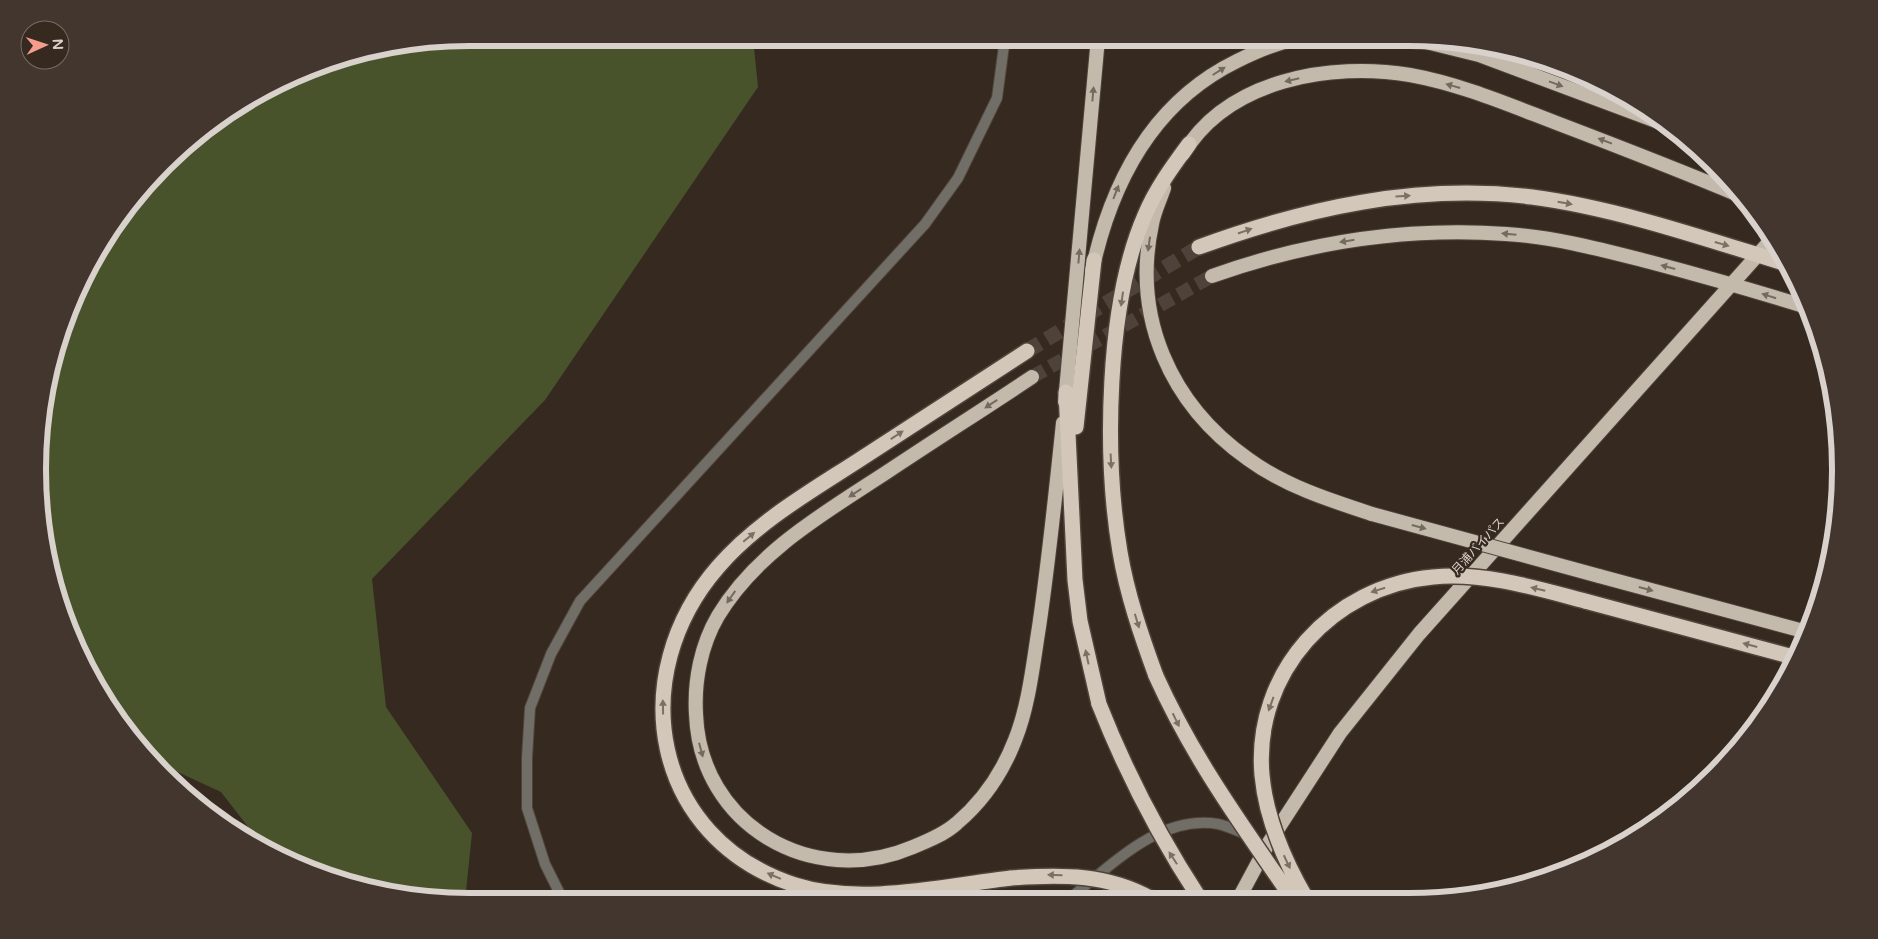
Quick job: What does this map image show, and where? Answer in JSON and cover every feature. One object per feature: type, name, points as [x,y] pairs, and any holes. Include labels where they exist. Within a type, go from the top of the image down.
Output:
[{"type":"highway","points":[[1032,377],[796,533],[760,564],[737,589],[717,618],[702,652],[695,691],[696,732],[707,773],[728,804],[754,829],[783,848],[820,858],[859,860],[897,854],[929,840],[955,825],[980,801],[1000,770],[1016,738],[1036,650],[1048,567],[1097,46]]},
{"type":"highway","points":[[1197,893],[1164,845],[1118,752],[1099,704],[1080,621],[1072,533],[1066,392],[1094,260],[1106,218],[1120,182],[1138,148],[1162,116],[1189,90],[1222,68],[1258,50],[1272,46]]},
{"type":"highway","points":[[1455,49],[1479,55],[1640,115]]},
{"type":"highway","points":[[1289,893],[1202,765],[1178,723],[1156,676],[1130,599],[1120,552],[1112,466],[1112,395],[1116,338],[1131,252],[1145,214],[1163,179],[1189,144],[1216,117],[1248,96],[1287,80],[1327,73],[1368,71],[1410,76],[1466,90],[1651,159],[1727,190]]},
{"type":"highway","points":[[1189,144],[1167,182],[1155,214],[1146,263],[1147,300],[1154,336],[1169,369],[1189,401],[1215,431],[1248,459],[1285,481],[1329,500],[1372,514],[1800,630]]},
{"type":"highway","points":[[1651,159],[1717,179]]},
{"type":"highway","points":[[1199,247],[1296,215],[1347,204],[1396,196],[1488,193],[1532,197],[1575,204],[1776,261]]},
{"type":"highway","points":[[1212,276],[1260,259],[1308,247],[1355,240],[1454,234],[1506,234],[1588,246],[1732,284],[1798,304]]},
{"type":"highway","name":"月浦バイパス","points":[[1242,893],[1268,844],[1340,733],[1419,634],[1767,245]]},
{"type":"highway","points":[[1072,533],[1077,410],[1094,260]]},
{"type":"highway","points":[[841,893],[796,886],[768,874],[742,859],[715,839],[696,816],[680,788],[668,757],[663,687],[674,640],[693,601],[719,566],[744,541],[774,517],[825,482],[1027,351]]},
{"type":"highway","points":[[1303,893],[1279,845],[1267,809],[1262,774],[1262,741],[1268,712],[1280,681],[1296,653],[1316,629],[1341,608],[1370,593],[1400,583],[1432,576],[1462,575],[1497,580],[1585,601],[1789,656]]},
{"type":"highway","points":[[874,893],[1049,875],[1080,876],[1111,881],[1138,893]]},
{"type":"street","points":[[560,893],[545,864],[527,808],[530,708],[550,654],[580,601],[925,224],[958,178],[997,98],[1004,46]]},
{"type":"street","points":[[1077,893],[1154,835],[1186,824],[1218,824],[1268,844]]},
{"type":"green space","points":[[754,46],[758,87],[545,400],[372,579],[386,707],[472,833],[466,893],[442,892],[387,885],[308,861],[253,833],[221,792],[169,768],[151,749],[118,705],[90,657],[78,631],[54,552],[47,497],[46,470],[47,442],[54,387],[78,308],[90,282],[118,234],[151,190],[170,170],[190,151],[234,118],[282,90],[308,78],[360,61],[387,54],[442,47]]},
{"type":"tunnel","points":[[1027,351],[1199,247]]},
{"type":"tunnel","points":[[1032,377],[1212,276]]}]
